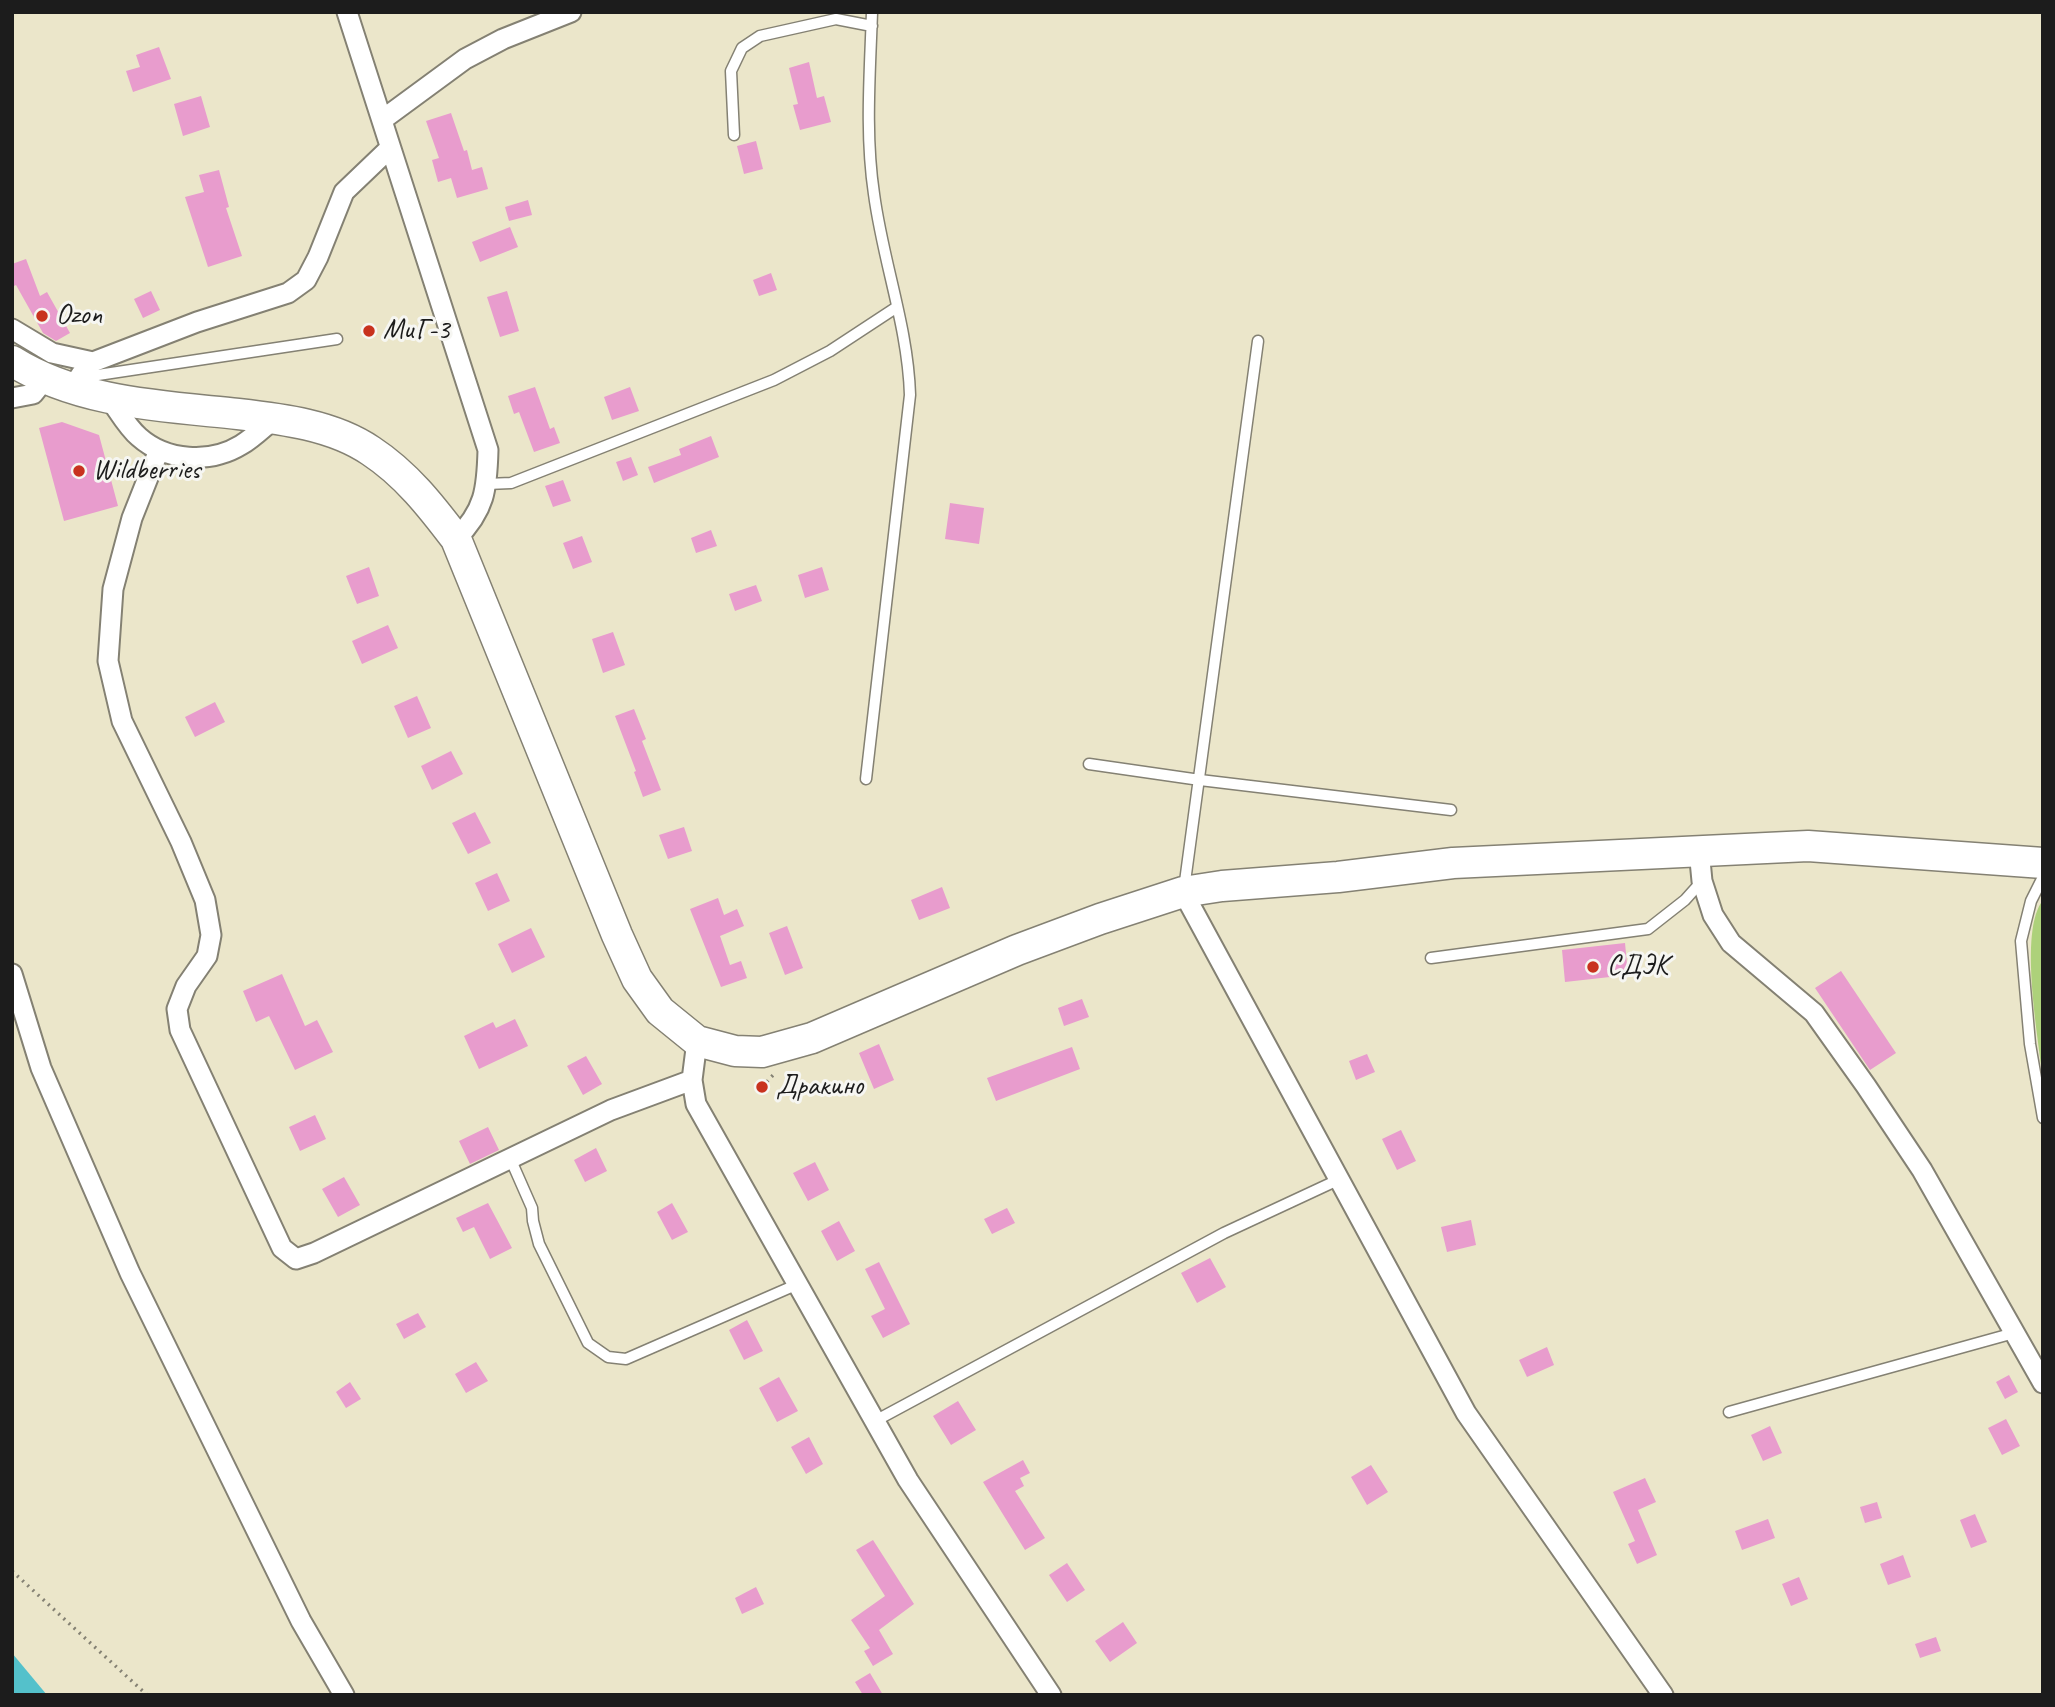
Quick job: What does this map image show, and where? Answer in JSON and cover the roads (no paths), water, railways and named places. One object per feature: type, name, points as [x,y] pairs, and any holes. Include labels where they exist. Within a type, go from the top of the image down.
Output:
[{"type":"main road","points":[[12,361],[110,398],[275,418],[334,433],[369,449],[405,478],[429,503],[456,539],[617,935],[638,979],[660,1011],[697,1041],[735,1051],[775,1050],[812,1038],[1017,950],[1100,919],[1183,892],[1222,886],[1338,877],[1452,863],[1820,846],[2043,863]]},
{"type":"street","points":[[346,12],[488,450],[487,484],[482,503],[470,524],[456,539]]},
{"type":"street","points":[[382,120],[465,59],[503,39],[571,12]]},
{"type":"street","points":[[12,398],[33,394],[65,382],[93,362],[197,322],[288,293],[306,280],[344,192],[390,148]]},
{"type":"street","points":[[12,329],[52,354],[93,362]]},
{"type":"street","points":[[110,398],[138,436],[159,450],[184,458],[212,455],[239,446],[275,418]]},
{"type":"street","points":[[159,450],[132,518],[113,589],[108,661],[122,721],[181,842],[205,900],[211,935],[206,956],[186,986],[177,1010],[180,1030],[282,1248],[296,1259],[314,1253],[611,1110],[692,1080]]},
{"type":"street","points":[[1699,850],[1702,881],[1713,915],[1731,943],[1814,1013],[1866,1086],[1922,1170],[2043,1383]]},
{"type":"street","points":[[1183,892],[1466,1413],[1664,1695]]},
{"type":"street","points":[[12,974],[41,1068],[130,1273],[301,1621],[344,1695]]},
{"type":"street","points":[[697,1041],[692,1080],[696,1104],[908,1480],[1051,1695]]},
{"type":"lane","points":[[866,779],[910,395],[909,359],[876,209],[868,150],[872,12]]},
{"type":"lane","points":[[734,135],[731,71],[742,48],[760,36],[836,19],[872,26]]},
{"type":"lane","points":[[487,484],[511,483],[774,380],[830,351],[897,307]]},
{"type":"lane","points":[[65,382],[337,339]]},
{"type":"lane","points":[[1183,892],[1258,341]]},
{"type":"lane","points":[[1089,764],[1451,810]]},
{"type":"lane","points":[[2043,877],[2031,901],[2021,941],[2031,1044],[2043,1118]]},
{"type":"lane","points":[[1431,958],[1648,929],[1685,900],[1702,881]]},
{"type":"lane","points":[[510,1158],[532,1208],[540,1244],[588,1343],[608,1357],[626,1359],[798,1284]]},
{"type":"lane","points":[[875,1421],[1224,1234],[1339,1180]]},
{"type":"lane","points":[[1729,1412],[2014,1333]]},
{"type":"water","points":[[12,1653],[47,1695],[12,1695]]},
{"type":"place","name":"Ozon","points":[[42,316]]},
{"type":"place","name":"МиГ-3","points":[[369,331]]},
{"type":"place","name":"Wildberries","points":[[79,471]]},
{"type":"place","name":"СДЭК","points":[[1593,967]]},
{"type":"place","name":"Дракино","points":[[762,1087]]}]
